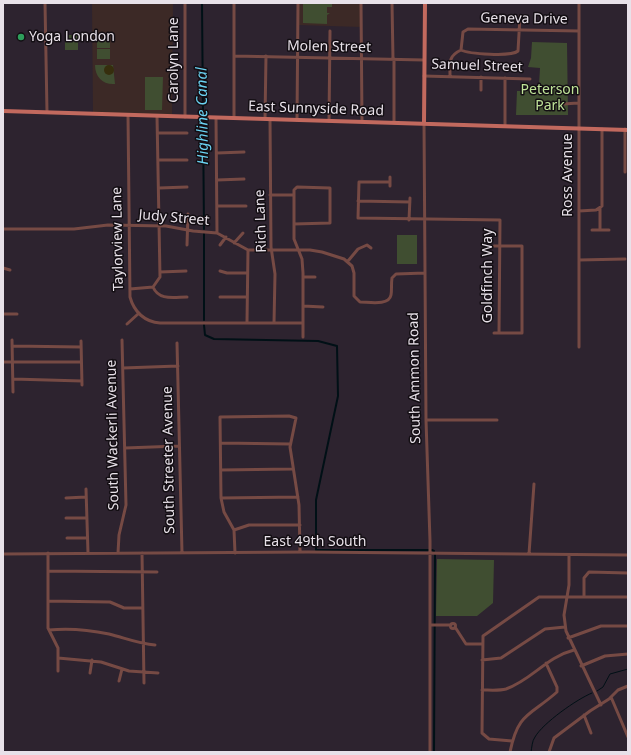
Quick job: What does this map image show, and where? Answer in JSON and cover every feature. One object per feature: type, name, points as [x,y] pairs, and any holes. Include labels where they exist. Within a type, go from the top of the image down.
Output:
[{"type":"main road","name":"South Ammon Road","points":[[424,122],[425,3]]},
{"type":"main road","name":"East Sunnyside Road","points":[[3,111],[362,122],[424,122],[626,130]]},
{"type":"street","points":[[45,3],[47,112]]},
{"type":"street","name":"Carolyn Lane","points":[[185,3],[185,117]]},
{"type":"street","points":[[234,3],[234,118]]},
{"type":"street","points":[[297,120],[298,3]]},
{"type":"street","points":[[361,3],[362,122]]},
{"type":"street","points":[[392,3],[394,122]]},
{"type":"street","name":"Ross Avenue","points":[[579,3],[579,347]]},
{"type":"street","points":[[450,76],[450,59],[452,55],[461,50],[469,53],[514,54],[520,48],[520,16]]},
{"type":"street","name":"Geneva Drive","points":[[461,50],[463,32],[468,28],[579,31]]},
{"type":"street","points":[[329,120],[330,31]]},
{"type":"street","name":"Molen Street","points":[[234,56],[424,60]]},
{"type":"street","name":"Rich Lane","points":[[266,56],[271,250],[275,274],[274,323]]},
{"type":"street","name":"Samuel Street","points":[[424,76],[530,79]]},
{"type":"street","points":[[481,77],[481,90]]},
{"type":"street","points":[[504,78],[504,125]]},
{"type":"street","points":[[564,104],[578,103]]},
{"type":"street","name":"Taylorview Lane","points":[[128,115],[130,289],[131,301],[138,314]]},
{"type":"street","points":[[153,287],[160,277],[157,116]]},
{"type":"street","points":[[216,118],[217,233]]},
{"type":"street","name":"South Ammon Road","points":[[424,122],[426,420],[431,625],[430,752]]},
{"type":"street","points":[[600,230],[600,208],[603,200],[602,129]]},
{"type":"street","points":[[625,172],[626,130]]},
{"type":"street","points":[[158,133],[187,133]]},
{"type":"street","points":[[217,153],[244,152]]},
{"type":"street","points":[[159,160],[187,160]]},
{"type":"street","points":[[390,177],[390,186]]},
{"type":"street","points":[[217,180],[244,179]]},
{"type":"street","points":[[390,182],[359,182],[358,218],[424,220]]},
{"type":"street","points":[[159,188],[187,187]]},
{"type":"street","points":[[294,224],[330,223],[331,190],[328,187],[295,188],[294,194],[294,224],[294,238],[302,259],[303,337]]},
{"type":"street","points":[[270,194],[294,194]]},
{"type":"street","points":[[410,198],[410,220]]},
{"type":"street","points":[[358,202],[410,202]]},
{"type":"street","points":[[217,206],[246,206]]},
{"type":"street","points":[[579,211],[600,208]]},
{"type":"street","points":[[187,245],[188,214]]},
{"type":"street","name":"Goldfinch Way","points":[[424,220],[500,220],[499,333]]},
{"type":"street","name":"Judy Street","points":[[3,229],[74,229],[104,225],[160,226],[217,233],[248,250],[299,250],[322,252],[348,261]]},
{"type":"street","points":[[592,230],[610,230]]},
{"type":"street","points":[[234,243],[243,233]]},
{"type":"street","points":[[220,245],[226,237]]},
{"type":"street","points":[[371,248],[367,245],[361,246],[348,261],[354,270],[354,296],[360,302],[383,302],[388,300],[391,296],[392,278],[396,274],[425,273]]},
{"type":"street","points":[[494,246],[522,246],[522,333],[494,333]]},
{"type":"street","points":[[247,322],[248,250]]},
{"type":"street","points":[[579,260],[625,259]]},
{"type":"street","points":[[3,268],[10,270]]},
{"type":"street","points":[[160,272],[186,271]]},
{"type":"street","points":[[220,271],[227,273],[247,273]]},
{"type":"street","points":[[303,277],[315,278]]},
{"type":"street","points":[[130,289],[153,287]]},
{"type":"street","points":[[153,287],[156,294],[161,297],[187,296]]},
{"type":"street","points":[[220,297],[247,297]]},
{"type":"street","points":[[303,306],[323,306]]},
{"type":"street","points":[[3,314],[17,314]]},
{"type":"street","points":[[127,324],[138,314],[146,320],[160,324],[247,322],[303,323]]},
{"type":"street","points":[[12,340],[13,392]]},
{"type":"street","name":"South Wackerli Avenue","points":[[118,553],[119,535],[126,505],[122,340]]},
{"type":"street","points":[[81,341],[82,385]]},
{"type":"street","name":"South Streeter Avenue","points":[[177,344],[182,553]]},
{"type":"street","points":[[12,346],[81,347]]},
{"type":"street","points":[[3,362],[81,362]]},
{"type":"street","points":[[123,368],[178,366]]},
{"type":"street","points":[[13,379],[82,381]]},
{"type":"street","points":[[235,553],[234,530],[224,512],[221,498],[220,417],[289,416],[296,418],[290,444],[292,469],[298,497],[300,552]]},
{"type":"street","points":[[426,420],[497,420]]},
{"type":"street","points":[[220,444],[290,444]]},
{"type":"street","points":[[125,448],[179,446]]},
{"type":"street","points":[[221,470],[292,469]]},
{"type":"street","points":[[529,554],[534,484]]},
{"type":"street","points":[[86,489],[88,553]]},
{"type":"street","points":[[66,498],[86,497]]},
{"type":"street","points":[[221,498],[298,497]]},
{"type":"street","points":[[66,518],[87,518]]},
{"type":"street","points":[[234,530],[249,525],[300,525]]},
{"type":"street","points":[[67,538],[88,538]]},
{"type":"street","name":"East 49th South","points":[[3,554],[300,552],[628,555]]},
{"type":"street","points":[[48,553],[49,630],[58,648],[58,671]]},
{"type":"street","points":[[142,553],[144,683]]},
{"type":"street","points":[[569,554],[567,597],[564,615],[565,627],[568,638],[601,705]]},
{"type":"street","points":[[48,571],[157,572]]},
{"type":"street","points":[[584,597],[584,578],[589,572],[628,572]]},
{"type":"street","points":[[512,741],[489,740],[482,733],[482,644],[485,633],[536,598],[628,597]]},
{"type":"street","points":[[48,602],[110,602],[124,608],[143,608]]},
{"type":"street","points":[[431,625],[451,625],[452,628],[455,627],[466,644],[482,644]]},
{"type":"street","points":[[568,638],[601,626],[628,626]]},
{"type":"street","points":[[482,660],[501,658],[545,629],[565,627]]},
{"type":"street","points":[[49,630],[84,630],[109,634],[143,644],[155,645]]},
{"type":"street","points":[[482,690],[506,689],[557,655],[574,650]]},
{"type":"street","points":[[581,666],[605,656],[628,654]]},
{"type":"street","points":[[58,658],[92,660],[122,669],[144,673],[158,673]]},
{"type":"street","points":[[90,673],[92,660]]},
{"type":"street","points":[[510,752],[517,727],[524,717],[556,692],[557,686],[546,663]]},
{"type":"street","points":[[119,681],[122,669]]},
{"type":"street","points":[[549,752],[554,738],[601,705],[618,690],[628,686]]},
{"type":"street","points":[[611,697],[628,737]]},
{"type":"street","points":[[584,716],[591,733]]},
{"type":"shaded area","points":[[92,3],[173,3],[172,116],[93,114]]},
{"type":"shaded area","points":[[298,3],[361,3],[361,27],[298,25]]},
{"type":"green space","points":[[303,3],[335,3],[332,4],[332,7],[327,7],[327,13],[330,13],[327,15],[327,24],[303,23]]},
{"type":"green space","points":[[65,35],[78,35],[78,50],[65,50]]},
{"type":"green space","points":[[97,38],[110,38],[110,48],[97,48]]},
{"type":"green space","name":"Peterson Park","points":[[532,42],[567,43],[568,115],[516,115],[517,91],[528,91],[529,85],[537,87],[539,85],[540,68],[528,67],[531,58]]},
{"type":"green space","points":[[97,49],[110,49],[110,59],[97,59]]},
{"type":"green space","points":[[95,65],[113,65],[115,84],[103,82],[96,73]]},
{"type":"green space","points":[[145,77],[163,77],[162,110],[145,110]]},
{"type":"green space","points":[[397,235],[417,235],[417,264],[397,264]]},
{"type":"green space","points":[[437,559],[494,560],[493,603],[477,616],[436,616]]},
{"type":"sand","points":[[107,65],[111,65],[113,66],[113,74],[107,75],[104,72],[104,68]]},
{"type":"waterway","name":"Highline Canal","points":[[202,3],[204,229]]},
{"type":"waterway","points":[[204,234],[204,320]]},
{"type":"waterway","points":[[204,325],[205,335],[214,339],[318,341],[337,346],[338,396],[316,500],[316,550],[429,550]]},
{"type":"waterway","points":[[434,752],[435,555]]},
{"type":"waterway","points":[[597,691],[603,687],[610,674],[628,669]]},
{"type":"waterway","points":[[531,752],[534,739],[545,725],[569,706],[592,693]]},
{"type":"place","name":"Yoga London","points":[[21,37]]}]
